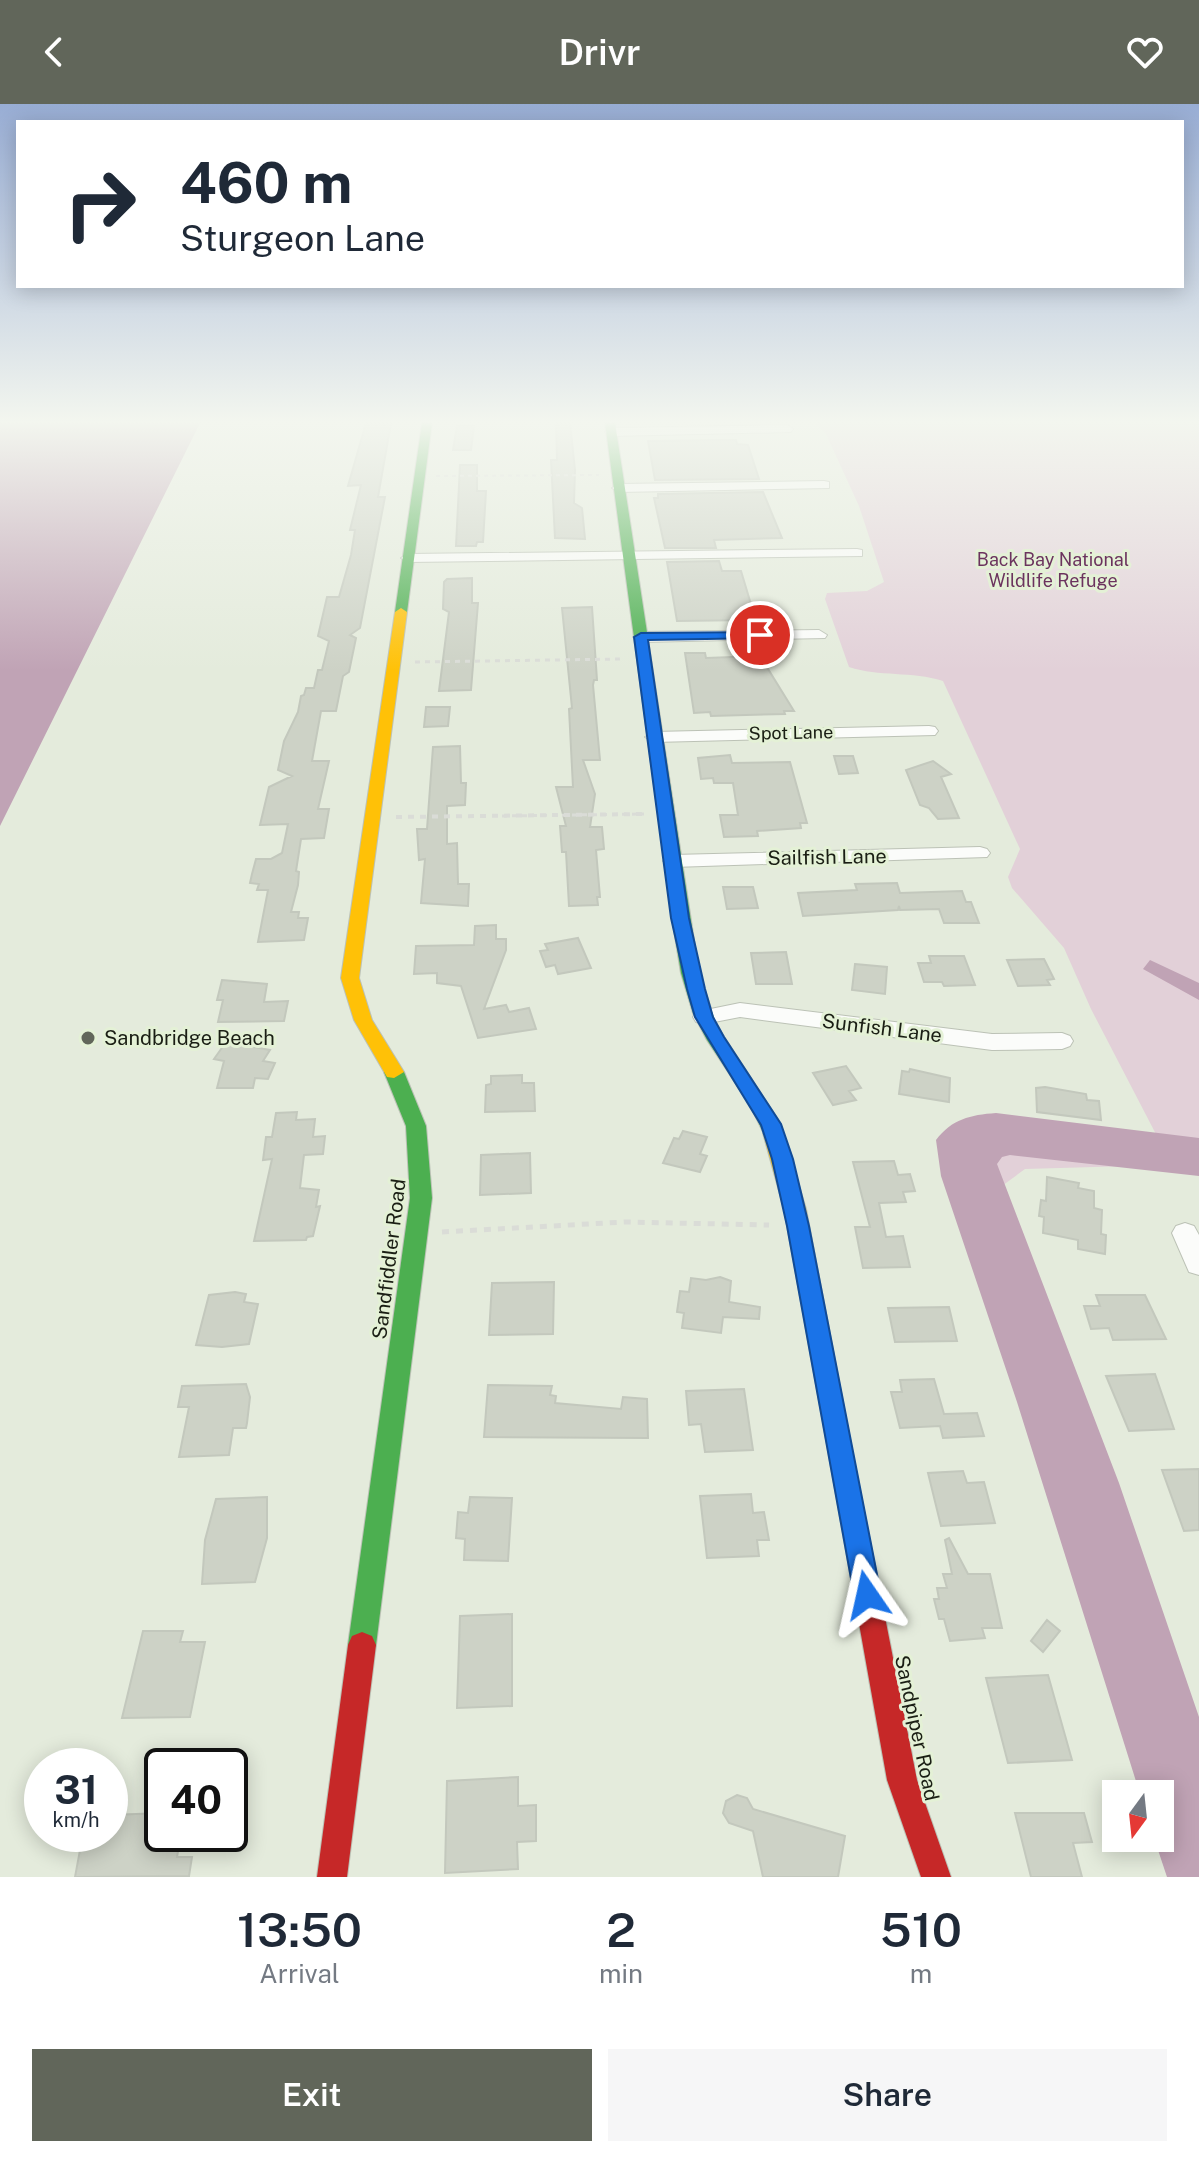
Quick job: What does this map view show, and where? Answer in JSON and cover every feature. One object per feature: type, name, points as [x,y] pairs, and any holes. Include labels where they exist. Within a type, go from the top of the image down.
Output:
[{"type":"street","name":"Sandfiddler Road","points":[[332,1877],[416,1233],[422,1166],[419,1132],[400,1081],[352,998],[351,959],[416,506]]},
{"type":"street","name":"Sandpiper Road","points":[[622,506],[680,918],[704,1017],[771,1124],[798,1226],[902,1780],[936,1877]]},
{"type":"street","points":[[408,558],[857,553]]},
{"type":"street","points":[[641,637],[819,635]]},
{"type":"street","name":"Spot Lane","points":[[654,737],[929,731]]},
{"type":"street","name":"Sailfish Lane","points":[[673,861],[980,853]]},
{"type":"street","name":"Sunfish Lane","points":[[704,1017],[740,1010],[992,1042],[1062,1041]]},
{"type":"street","points":[[1185,1233],[1199,1265]]},
{"type":"path","points":[[393,662],[644,659]]},
{"type":"path","points":[[371,817],[666,814]]},
{"type":"path","points":[[416,1233],[625,1222],[798,1226]]},
{"type":"green space","name":"Back Bay National Wildlife Refuge","points":[[859,506],[1199,506],[1199,1164],[1025,1169],[995,1191],[976,1147],[1159,1140],[1091,1009],[1064,948],[1012,888],[1008,877],[1020,849],[943,681],[849,667],[825,599],[827,593],[867,591],[884,582]]},
{"type":"shaded area","points":[[0,506],[159,506],[0,826]]},
{"type":"shaded area","points":[[1150,960],[1199,983],[1199,1000],[1143,969]]},
{"type":"shaded area","points":[[996,1113],[1199,1138],[1199,1176],[1010,1155],[1002,1157],[997,1164],[1119,1483],[1199,1717],[1199,1877],[1167,1877],[1159,1852],[1174,1852],[1174,1780],[1136,1780],[1017,1402],[941,1176],[936,1140],[948,1127],[978,1115]]},
{"type":"building","points":[[356,506],[383,506],[360,628],[350,635],[356,638],[349,672],[343,676],[336,711],[321,711],[312,761],[329,761],[318,809],[329,809],[324,838],[301,839],[296,871],[299,872],[298,885],[291,912],[299,912],[298,918],[308,918],[304,940],[258,942],[268,890],[257,890],[259,884],[250,883],[252,874],[256,859],[271,859],[282,853],[288,824],[260,825],[269,787],[292,776],[278,770],[284,741],[298,712],[301,696],[306,688],[314,688],[318,670],[322,670],[329,641],[318,636],[327,597],[339,597],[351,555],[355,530],[350,530]]},
{"type":"building","points":[[458,506],[485,506],[483,542],[477,542],[476,546],[456,546]]},
{"type":"building","points":[[553,506],[582,508],[585,539],[555,538]]},
{"type":"building","points":[[656,506],[769,506],[782,538],[714,540],[716,548],[665,548]]},
{"type":"building","points":[[719,561],[722,571],[741,571],[753,611],[747,612],[750,620],[677,621],[667,562]]},
{"type":"building","points":[[472,578],[472,603],[478,603],[471,690],[439,691],[449,612],[443,609],[444,582],[447,579]]},
{"type":"building","points":[[592,607],[597,680],[593,685],[600,760],[583,760],[595,794],[590,827],[602,827],[604,849],[596,850],[598,905],[569,906],[566,852],[562,852],[560,826],[566,826],[556,787],[573,787],[569,709],[572,708],[562,608]]},
{"type":"building","points":[[685,653],[705,653],[706,658],[760,656],[794,711],[784,711],[785,714],[711,716],[710,712],[694,713]]},
{"type":"building","points":[[426,707],[450,707],[448,726],[424,727]]},
{"type":"building","points":[[460,746],[461,783],[466,783],[465,805],[447,806],[447,844],[457,843],[458,884],[469,884],[468,906],[421,903],[425,859],[419,860],[417,829],[427,829],[433,747]]},
{"type":"building","points":[[730,755],[732,763],[790,762],[807,823],[800,823],[801,828],[757,831],[758,836],[724,837],[720,815],[738,815],[733,783],[714,783],[713,778],[701,779],[698,758]]},
{"type":"building","points":[[834,756],[853,756],[858,773],[839,774]]},
{"type":"building","points":[[933,761],[951,774],[941,777],[959,818],[938,819],[929,808],[920,805],[906,770]]},
{"type":"building","points":[[897,883],[900,893],[962,891],[966,902],[971,902],[979,923],[944,923],[939,909],[900,910],[899,906],[898,910],[803,916],[798,893],[857,890],[855,884]]},
{"type":"building","points":[[723,887],[753,887],[758,908],[727,909]]},
{"type":"building","points":[[496,925],[496,939],[506,939],[506,950],[484,1009],[506,1005],[509,1012],[529,1008],[536,1029],[478,1038],[461,986],[437,983],[437,973],[414,974],[416,946],[474,945],[475,926]]},
{"type":"building","points":[[578,938],[591,968],[558,974],[555,965],[546,967],[540,951],[548,950],[545,944]]},
{"type":"building","points":[[786,952],[792,984],[756,984],[751,953]]},
{"type":"building","points":[[929,956],[964,956],[975,985],[944,986],[942,982],[924,982],[918,963],[931,963]]},
{"type":"building","points":[[1044,959],[1054,979],[1047,980],[1050,985],[1018,986],[1007,960]]},
{"type":"building","points":[[855,964],[887,967],[885,994],[852,990]]},
{"type":"building","points":[[222,980],[267,984],[264,1002],[288,1001],[284,1021],[218,1022],[223,1000],[217,1000]]},
{"type":"building","points":[[226,1042],[270,1050],[263,1061],[275,1063],[268,1079],[255,1078],[253,1088],[217,1088],[224,1061],[214,1059]]},
{"type":"building","points":[[846,1066],[861,1088],[849,1091],[856,1100],[833,1105],[813,1073]]},
{"type":"building","points":[[910,1069],[950,1078],[949,1102],[899,1094],[902,1071],[909,1072]]},
{"type":"building","points":[[522,1075],[522,1083],[534,1083],[535,1111],[485,1112],[486,1085],[491,1084],[491,1076]]},
{"type":"building","points":[[1036,1088],[1086,1094],[1087,1100],[1099,1101],[1101,1120],[1037,1112]]},
{"type":"building","points":[[297,1112],[296,1120],[315,1119],[313,1137],[325,1136],[323,1154],[304,1155],[300,1188],[319,1190],[316,1207],[320,1206],[313,1236],[306,1240],[254,1241],[272,1159],[263,1160],[266,1137],[272,1137],[276,1113]]},
{"type":"building","points":[[683,1131],[707,1137],[700,1154],[707,1156],[700,1172],[663,1163],[674,1138],[679,1139]]},
{"type":"building","points":[[530,1153],[531,1193],[480,1195],[481,1155]]},
{"type":"building","points":[[894,1161],[898,1175],[910,1174],[915,1191],[903,1192],[906,1202],[879,1203],[886,1237],[903,1236],[910,1267],[863,1268],[855,1227],[870,1227],[853,1162]]},
{"type":"building","points":[[1047,1177],[1079,1183],[1078,1188],[1094,1191],[1094,1208],[1102,1210],[1101,1234],[1106,1235],[1105,1254],[1078,1249],[1078,1240],[1043,1233],[1044,1217],[1039,1216],[1041,1200],[1046,1201]]},
{"type":"building","points":[[720,1277],[731,1281],[729,1302],[760,1307],[759,1319],[723,1317],[721,1333],[682,1328],[684,1313],[677,1312],[680,1291],[689,1292],[691,1278],[706,1280]]},
{"type":"building","points":[[554,1282],[553,1334],[489,1335],[492,1283]]},
{"type":"building","points":[[246,1294],[244,1302],[258,1304],[249,1344],[222,1347],[196,1345],[209,1295]]},
{"type":"building","points":[[1096,1295],[1145,1295],[1166,1339],[1113,1340],[1109,1328],[1091,1329],[1084,1306],[1100,1306]]},
{"type":"building","points":[[949,1307],[957,1341],[895,1342],[888,1308]]},
{"type":"building","points":[[1155,1374],[1174,1429],[1129,1431],[1106,1376]]},
{"type":"building","points":[[934,1379],[944,1414],[977,1413],[984,1436],[943,1438],[940,1426],[900,1428],[891,1392],[902,1392],[900,1380]]},
{"type":"building","points":[[246,1384],[250,1397],[246,1428],[233,1428],[229,1455],[179,1457],[189,1407],[178,1407],[182,1386]]},
{"type":"building","points":[[488,1385],[552,1386],[550,1395],[556,1396],[555,1403],[621,1409],[623,1397],[647,1399],[648,1438],[484,1437]]},
{"type":"building","points":[[744,1389],[753,1450],[705,1452],[701,1424],[689,1425],[686,1391]]},
{"type":"building","points":[[1199,1469],[1199,1530],[1184,1531],[1162,1470]]},
{"type":"building","points":[[963,1471],[967,1483],[984,1482],[995,1523],[941,1526],[928,1473]]},
{"type":"building","points":[[751,1494],[753,1513],[764,1512],[769,1540],[757,1540],[759,1556],[707,1558],[700,1496]]},
{"type":"building","points":[[267,1497],[267,1538],[255,1582],[202,1584],[205,1540],[216,1499]]},
{"type":"building","points":[[470,1497],[512,1498],[508,1561],[464,1560],[465,1539],[456,1538],[458,1512],[468,1513]]},
{"type":"building","points":[[949,1538],[968,1574],[990,1574],[1002,1628],[982,1628],[985,1638],[950,1641],[944,1619],[939,1619],[934,1599],[939,1599],[937,1588],[947,1588],[943,1574],[952,1574],[945,1540]]},
{"type":"building","points":[[512,1614],[512,1706],[457,1708],[460,1616]]},
{"type":"building","points":[[1047,1620],[1060,1631],[1043,1652],[1031,1641]]},
{"type":"building","points":[[143,1631],[183,1631],[180,1642],[205,1642],[190,1717],[122,1718]]},
{"type":"building","points":[[1048,1675],[1072,1760],[1008,1763],[986,1678]]},
{"type":"building","points":[[518,1777],[518,1806],[536,1805],[536,1841],[517,1842],[518,1869],[445,1873],[447,1781]]},
{"type":"building","points":[[737,1795],[747,1798],[753,1809],[845,1836],[838,1877],[763,1877],[753,1831],[729,1823],[723,1813],[726,1801]]},
{"type":"building","points":[[1015,1813],[1084,1813],[1092,1842],[1073,1843],[1082,1877],[1031,1877]]},
{"type":"building","points":[[128,1814],[144,1814],[144,1852],[178,1852],[177,1857],[192,1857],[189,1876],[75,1877],[80,1852],[128,1852]]},
{"type":"traffic: fast","points":[[401,612],[416,506]]},
{"type":"traffic: fast","points":[[622,506],[690,973],[708,1026],[767,1118],[773,1133]]},
{"type":"traffic: fast","points":[[362,1645],[421,1198],[416,1126],[394,1072]]},
{"type":"traffic: slow","points":[[394,1072],[363,1020],[350,978],[401,612]]},
{"type":"traffic: slow","points":[[773,1133],[795,1209],[838,1439]]},
{"type":"traffic: jam","points":[[838,1439],[902,1780],[936,1877]]},
{"type":"traffic: jam","points":[[332,1877],[362,1645]]},
{"type":"place","name":"Sandbridge Beach","points":[[88,1038]]},
{"type":"route","points":[[760,635],[641,637],[680,918],[696,989],[704,1017],[715,1037],[771,1124],[782,1159],[794,1204],[867,1595]]}]
